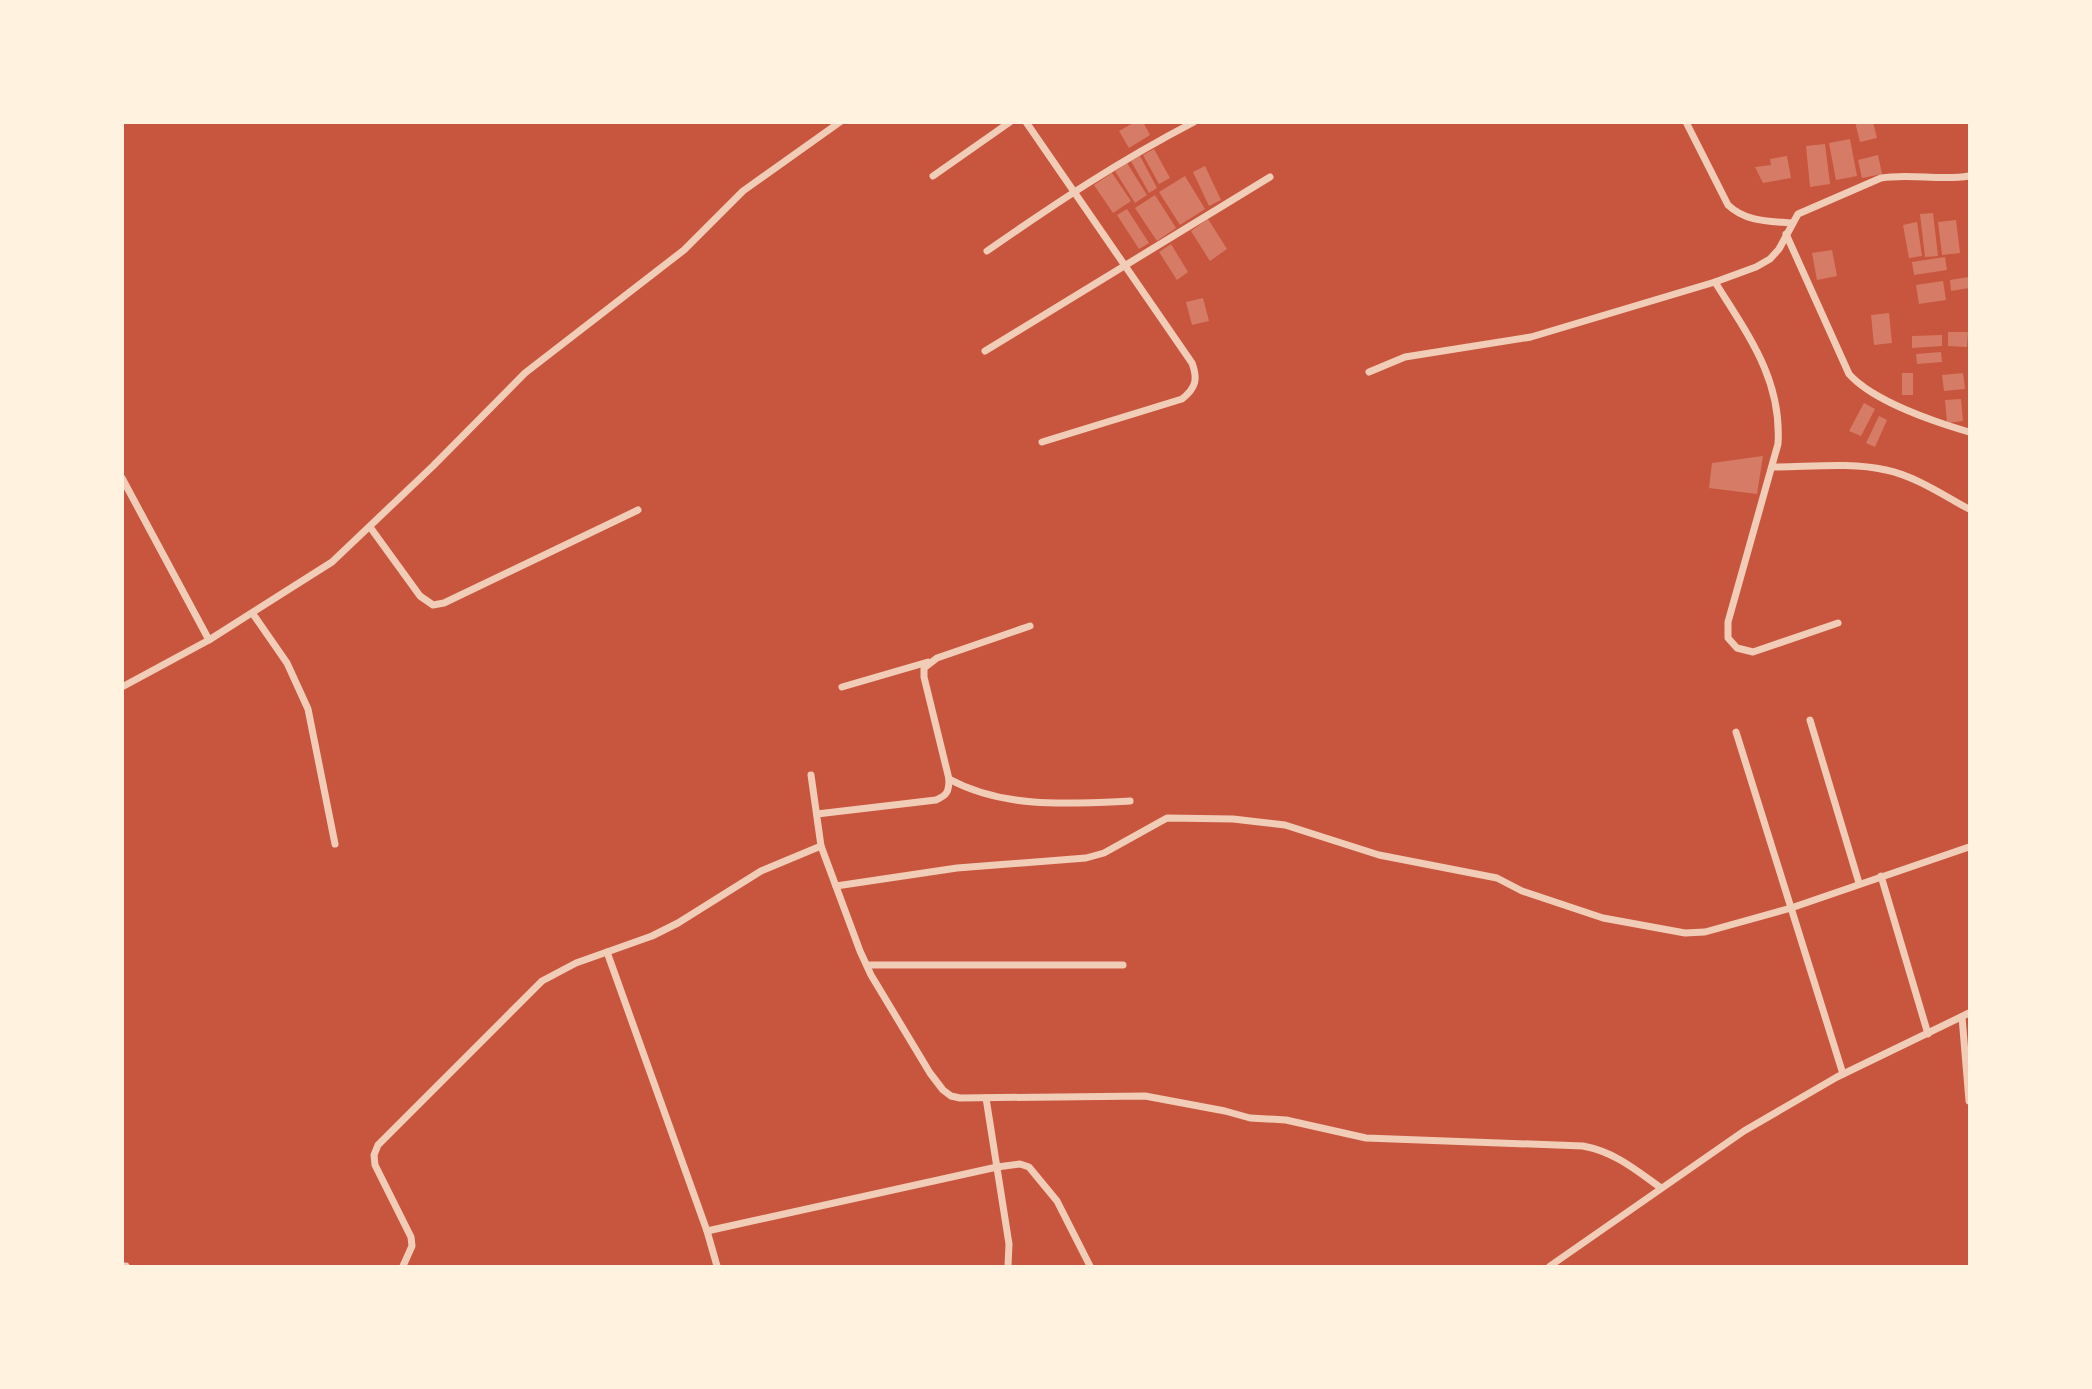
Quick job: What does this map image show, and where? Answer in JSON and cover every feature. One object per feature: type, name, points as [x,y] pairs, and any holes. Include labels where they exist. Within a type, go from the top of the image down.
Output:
[{"type":"street","points":[[122,687],[253,614],[332,562],[525,373],[684,250],[743,191],[840,122]]},
{"type":"street","points":[[933,176],[1010,122]]},
{"type":"street","points":[[1026,122],[1192,363],[1196,374],[1190,393],[1182,399],[1042,442]]},
{"type":"street","points":[[987,251],[1073,190],[1194,122]]},
{"type":"street","points":[[1686,122],[1728,205],[1738,215],[1792,223]]},
{"type":"street","points":[[1369,372],[1405,357],[1531,337],[1715,282],[1756,267],[1770,259],[1779,249],[1798,214],[1881,178],[1969,176]]},
{"type":"street","points":[[985,351],[1270,177]]},
{"type":"street","points":[[1786,234],[1849,374],[1865,388],[1882,397],[1938,423],[1969,432]]},
{"type":"street","points":[[1715,282],[1763,360],[1772,383],[1779,427],[1772,467],[1728,622],[1728,638],[1737,648],[1753,652],[1838,623]]},
{"type":"street","points":[[1772,467],[1885,470],[1910,478],[1969,509]]},
{"type":"street","points":[[122,478],[209,640]]},
{"type":"street","points":[[370,527],[420,596],[433,605],[444,603],[638,510]]},
{"type":"street","points":[[253,614],[288,663],[308,709],[335,844]]},
{"type":"street","points":[[842,687],[928,662],[1030,626]]},
{"type":"street","points":[[817,814],[936,800],[945,796],[949,790],[950,779],[924,677],[924,668],[928,662]]},
{"type":"street","points":[[1810,720],[1859,883]]},
{"type":"street","points":[[1736,732],[1843,1074]]},
{"type":"street","points":[[811,775],[821,846],[867,965],[930,1073],[951,1096],[1145,1096],[1250,1118],[1286,1120],[1366,1138],[1583,1146],[1603,1150],[1621,1158],[1661,1188]]},
{"type":"street","points":[[950,779],[966,788],[1019,800],[1063,804],[1130,801]]},
{"type":"street","points":[[836,886],[957,868],[1086,858],[1104,853],[1160,821],[1181,816],[1234,819],[1297,828],[1379,855],[1497,878],[1522,891],[1603,918],[1685,933],[1705,932],[1791,908],[1969,848]]},
{"type":"street","points":[[403,1266],[412,1246],[411,1237],[375,1165],[374,1155],[378,1145],[542,981],[576,963],[652,936],[678,923],[761,871],[821,846]]},
{"type":"street","points":[[1881,876],[1928,1034]]},
{"type":"street","points":[[607,952],[707,1231],[717,1266]]},
{"type":"street","points":[[867,965],[1122,965]]},
{"type":"street","points":[[1550,1266],[1744,1131],[1843,1074],[1966,1015],[1969,1101]]},
{"type":"street","points":[[986,1098],[1009,1244],[1009,1266]]},
{"type":"street","points":[[707,1231],[1020,1164],[1029,1167],[1056,1201],[1090,1266]]},
{"type":"building","points":[[1135,122],[1143,122],[1150,135],[1129,148],[1119,131]]},
{"type":"building","points":[[1855,122],[1873,122],[1877,138],[1860,142]]},
{"type":"building","points":[[1850,139],[1857,176],[1836,180],[1829,143]]},
{"type":"building","points":[[1825,144],[1830,184],[1810,187],[1806,146]]},
{"type":"building","points":[[1154,149],[1170,178],[1159,184],[1143,155]]},
{"type":"building","points":[[1878,155],[1882,174],[1862,178],[1858,160]]},
{"type":"building","points":[[1140,156],[1157,188],[1149,193],[1131,161]]},
{"type":"building","points":[[1787,156],[1791,178],[1763,183],[1755,167],[1771,165],[1770,159]]},
{"type":"building","points":[[1127,163],[1147,195],[1135,203],[1115,171]]},
{"type":"building","points":[[1205,166],[1221,200],[1209,206],[1193,172]]},
{"type":"building","points":[[1112,173],[1131,201],[1113,213],[1094,185]]},
{"type":"building","points":[[1185,176],[1205,209],[1180,225],[1159,192]]},
{"type":"building","points":[[1155,195],[1176,228],[1157,241],[1135,208]]},
{"type":"building","points":[[1127,209],[1149,243],[1139,249],[1117,215]]},
{"type":"building","points":[[1933,213],[1938,256],[1925,257],[1920,214]]},
{"type":"building","points":[[1208,219],[1227,249],[1210,261],[1191,231]]},
{"type":"building","points":[[1956,220],[1960,253],[1942,255],[1938,222]]},
{"type":"building","points":[[1917,222],[1922,256],[1909,258],[1903,225]]},
{"type":"building","points":[[1171,244],[1188,272],[1177,280],[1159,252]]},
{"type":"building","points":[[1832,250],[1837,276],[1817,280],[1812,253]]},
{"type":"building","points":[[1945,257],[1947,270],[1914,275],[1912,262]]},
{"type":"building","points":[[1969,277],[1969,288],[1951,291],[1950,280]]},
{"type":"building","points":[[1943,281],[1946,300],[1919,304],[1916,285]]},
{"type":"building","points":[[1203,298],[1209,321],[1192,325],[1186,302]]},
{"type":"building","points":[[1889,313],[1892,343],[1874,345],[1871,315]]},
{"type":"building","points":[[1948,332],[1968,332],[1967,347],[1948,346]]},
{"type":"building","points":[[1942,335],[1942,346],[1912,348],[1912,336]]},
{"type":"building","points":[[1941,352],[1942,362],[1917,364],[1916,354]]},
{"type":"building","points":[[1902,373],[1913,373],[1913,395],[1902,395]]},
{"type":"building","points":[[1963,373],[1965,389],[1944,391],[1942,375]]},
{"type":"building","points":[[1961,399],[1963,421],[1947,423],[1945,400]]},
{"type":"building","points":[[1864,403],[1875,409],[1861,436],[1849,431]]},
{"type":"building","points":[[1879,416],[1887,420],[1875,447],[1866,443]]},
{"type":"building","points":[[1763,456],[1757,494],[1709,488],[1712,463]]}]
